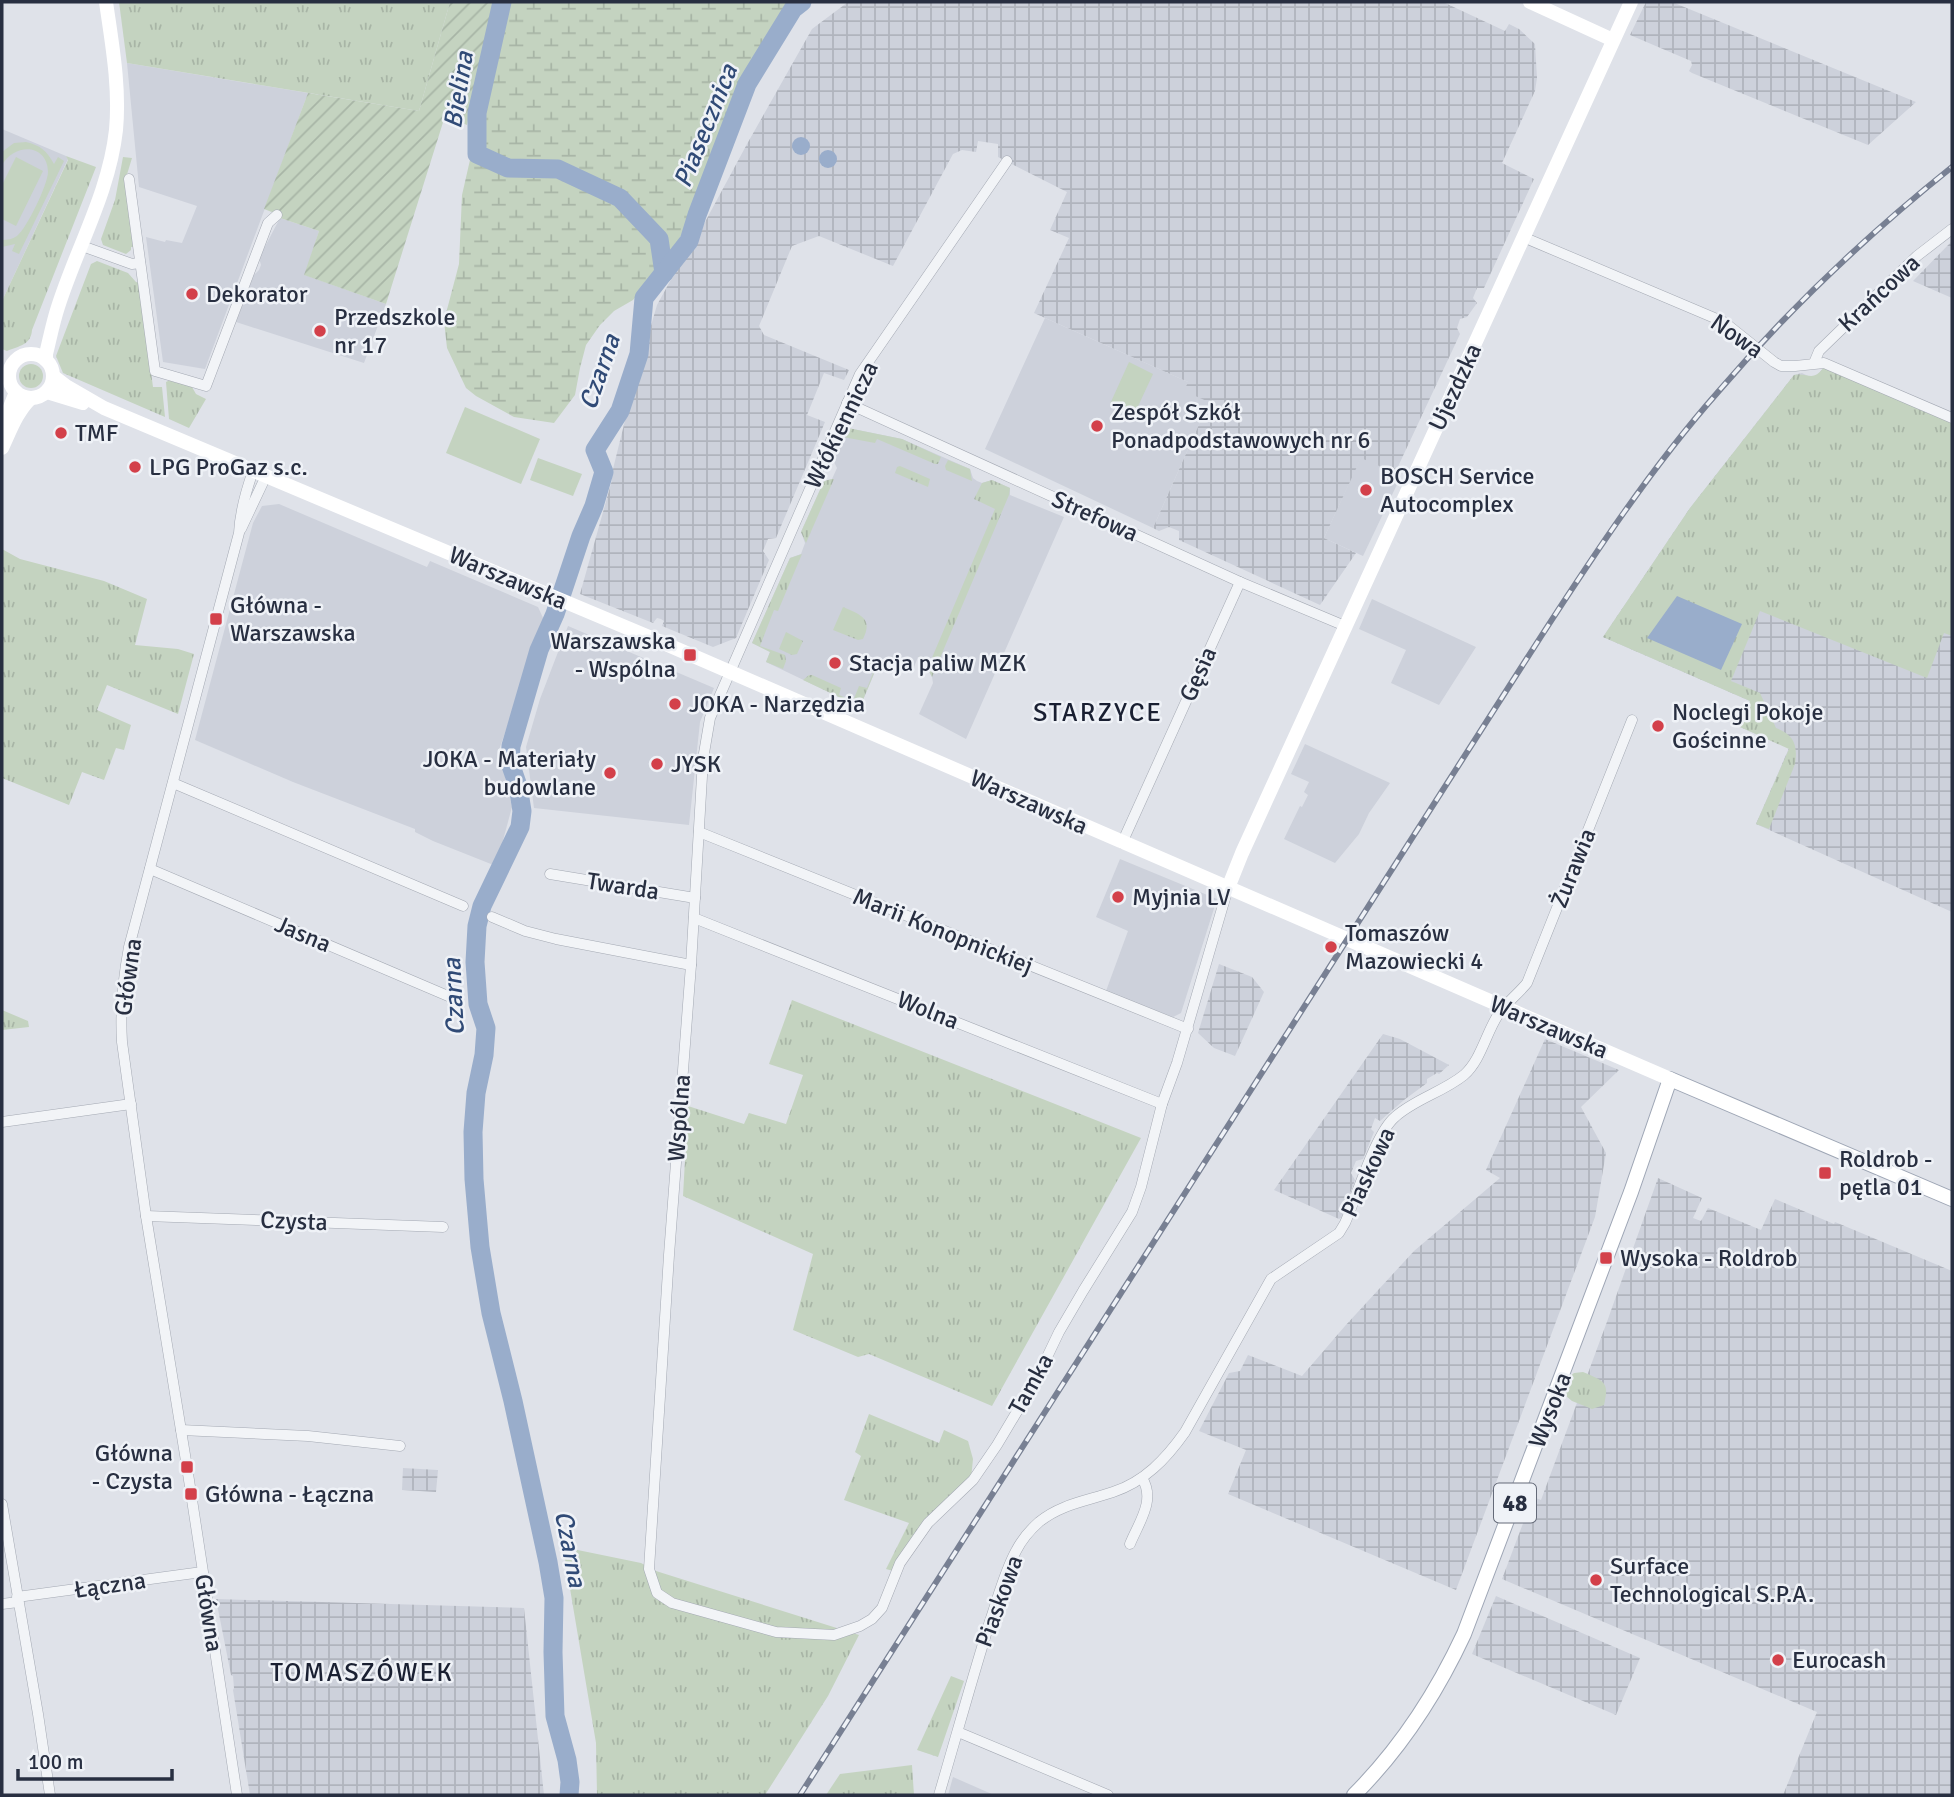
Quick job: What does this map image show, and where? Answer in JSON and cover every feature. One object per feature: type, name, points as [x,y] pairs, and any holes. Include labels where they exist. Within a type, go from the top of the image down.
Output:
[{"type":"main road","points":[[46,360],[58,307],[110,165],[116,130],[116,77],[106,2]]},
{"type":"main road","points":[[1530,2],[1613,40]]},
{"type":"main road","name":"Ujezdzka","points":[[1228,887],[1631,2]]},
{"type":"main road","points":[[31,354],[58,307]]},
{"type":"main road","points":[[31,354],[46,360],[53,376],[47,391],[31,398],[16,392],[5,374],[10,368],[8,359],[31,354]]},
{"type":"main road","name":"Warszawska","points":[[53,376],[104,408]]},
{"type":"main road","name":"Warszawska","points":[[47,391],[104,408],[573,605],[1503,1008],[1952,1199]]},
{"type":"main road","points":[[2,427],[16,392]]},
{"type":"main road","points":[[2,448],[13,424],[31,398]]},
{"type":"main road","name":"Wysoka","points":[[1353,1795],[1389,1756],[1418,1717],[1464,1634],[1637,1178],[1670,1079]]},
{"type":"street","name":"Włókiennicza","points":[[730,672],[860,374],[1007,162]]},
{"type":"street","points":[[129,179],[155,371],[206,386],[268,223],[277,215]]},
{"type":"street","name":"Krańcowa","points":[[1814,363],[1819,351],[1848,322],[1917,256],[1952,229]]},
{"type":"street","name":"Nowa","points":[[1523,237],[1724,322],[1781,366],[1824,363],[1952,418]]},
{"type":"street","points":[[82,246],[132,264],[140,263]]},
{"type":"street","name":"Strefowa","points":[[847,403],[1240,582],[1346,626]]},
{"type":"street","name":"Główna","points":[[237,1795],[146,1216],[122,1042],[122,995],[129,947],[239,533],[245,494],[260,473]]},
{"type":"street","name":"Gęsia","points":[[1122,843],[1240,582]]},
{"type":"street","name":"Wspólna","points":[[649,1569],[703,759],[710,718],[730,672]]},
{"type":"street","name":"Żurawia","points":[[1503,1008],[1527,984],[1632,720]]},
{"type":"street","points":[[173,783],[463,906]]},
{"type":"street","name":"Marii Konopnickiej","points":[[699,832],[1188,1029]]},
{"type":"street","name":"Jasna","points":[[150,869],[455,999]]},
{"type":"street","name":"Twarda","points":[[550,874],[695,898]]},
{"type":"street","name":"Tamka","points":[[649,1569],[657,1593],[672,1603],[776,1632],[834,1635],[860,1626],[872,1619],[882,1608],[900,1563],[928,1523],[973,1480],[997,1445],[1037,1378],[1059,1332],[1132,1212],[1228,887]]},
{"type":"street","points":[[492,917],[525,931],[555,939],[691,965]]},
{"type":"street","name":"Wolna","points":[[694,918],[1162,1104]]},
{"type":"street","name":"Piaskowa","points":[[939,1795],[985,1637],[1009,1565],[1023,1541],[1038,1523],[1055,1511],[1115,1492],[1142,1478],[1172,1450],[1185,1432],[1271,1279],[1339,1233],[1387,1124],[1410,1106],[1464,1075],[1503,1008]]},
{"type":"street","points":[[2,1122],[131,1104]]},
{"type":"street","name":"Czysta","points":[[146,1216],[443,1227]]},
{"type":"street","points":[[181,1430],[308,1436],[400,1446]]},
{"type":"street","points":[[1130,1544],[1148,1497],[1147,1486],[1142,1478]]},
{"type":"street","points":[[2,1504],[50,1795]]},
{"type":"street","name":"Łączna","points":[[2,1604],[17,1599],[202,1572]]},
{"type":"street","points":[[958,1732],[1108,1795]]},
{"type":"shaded area","points":[[848,2],[1443,2],[1505,31],[1509,24],[1519,29],[1535,44],[1535,91],[1502,163],[1534,179],[1484,288],[1477,288],[1473,298],[1477,303],[1467,317],[1460,319],[1457,328],[1460,334],[1395,473],[1361,458],[1324,538],[1356,553],[1320,605],[1179,540],[1179,531],[1169,527],[1159,531],[1153,528],[1209,402],[1184,391],[1188,382],[1034,313],[1069,238],[1050,230],[1067,192],[998,157],[998,144],[978,141],[976,152],[962,150],[953,154],[893,266],[819,236],[792,246],[759,326],[764,335],[849,370],[844,380],[824,373],[807,415],[825,422],[776,538],[768,539],[763,551],[769,560],[736,638],[713,647],[662,626],[664,621],[661,619],[657,618],[653,623],[580,594],[657,305],[812,29]]},
{"type":"shaded area","points":[[1646,2],[1672,2],[1916,102],[1868,145],[1692,73],[1689,71],[1691,61],[1630,35]]},
{"type":"shaded area","points":[[127,63],[308,93],[205,369],[163,362],[146,237],[182,243],[197,206],[139,187]]},
{"type":"shaded area","points":[[2,129],[68,159],[2,301]]},
{"type":"shaded area","points":[[280,218],[319,231],[305,275],[386,304],[364,363],[236,322],[254,275],[261,265],[259,258]]},
{"type":"shaded area","points":[[1952,241],[1952,298],[1913,281]]},
{"type":"shaded area","name":"Zespół Szkół Ponadpodstawowych nr 6","points":[[1045,318],[1188,382],[1209,402],[1153,528],[985,449]]},
{"type":"shaded area","points":[[1824,367],[1952,422],[1952,912],[1756,824],[1789,748],[1740,727],[1750,701],[1603,637],[1690,508],[1794,375],[1818,375]]},
{"type":"shaded area","points":[[848,428],[902,439],[970,469],[977,481],[982,483],[992,480],[1010,488],[1010,495],[1064,517],[966,739],[919,714],[933,683],[921,658],[918,657],[912,672],[880,660],[860,707],[766,662],[770,652],[752,643],[790,558],[801,554],[805,543],[801,532],[824,481],[832,479],[837,468],[833,460]]},
{"type":"shaded area","points":[[1361,457],[1401,476],[1363,556],[1324,538]]},
{"type":"shaded area","points":[[279,504],[427,567],[430,561],[538,607],[544,620],[499,750],[512,807],[496,866],[433,841],[415,832],[415,829],[293,782],[195,740],[253,523],[262,506]]},
{"type":"shaded area","points":[[1372,599],[1476,647],[1439,705],[1391,683],[1406,650],[1359,629]]},
{"type":"shaded area","points":[[568,626],[714,688],[700,722],[689,825],[534,808],[526,747],[540,699]]},
{"type":"shaded area","points":[[1305,744],[1390,783],[1369,813],[1359,834],[1335,863],[1284,839],[1308,795],[1304,792],[1309,782],[1291,774]]},
{"type":"shaded area","points":[[1120,859],[1217,899],[1181,1013],[1173,1017],[1106,991],[1128,931],[1096,917]]},
{"type":"shaded area","points":[[1219,964],[1252,977],[1264,992],[1235,1056],[1214,1048],[1198,1033]]},
{"type":"shaded area","points":[[1383,1034],[1400,1039],[1449,1065],[1439,1074],[1427,1079],[1427,1083],[1380,1121],[1375,1118],[1371,1129],[1374,1132],[1363,1159],[1356,1161],[1351,1173],[1355,1180],[1341,1218],[1274,1190]]},
{"type":"shaded area","points":[[1545,1039],[1619,1070],[1581,1107],[1606,1153],[1595,1217],[1456,1590],[1228,1494],[1246,1450],[1199,1431],[1229,1373],[1240,1371],[1248,1355],[1302,1376],[1414,1251],[1500,1178],[1486,1170]]},
{"type":"shaded area","points":[[1658,1178],[1702,1198],[1693,1218],[1701,1221],[1708,1208],[1761,1230],[1775,1199],[1952,1271],[1952,1795],[1783,1795],[1817,1712],[1502,1579],[1533,1497],[1541,1500]]},
{"type":"shaded area","points":[[403,1468],[438,1470],[436,1492],[402,1490]]},
{"type":"shaded area","points":[[1496,1596],[1640,1658],[1616,1715],[1472,1654]]},
{"type":"shaded area","points":[[216,1599],[524,1608],[544,1795],[250,1795],[233,1676]]},
{"type":"shaded area","points":[[953,1777],[994,1795],[948,1795]]},
{"type":"green space","points":[[119,2],[450,2],[419,111],[127,63]]},
{"type":"green space","points":[[450,2],[493,2],[467,125],[445,116],[386,304],[304,275],[319,231],[280,218],[264,209],[308,93],[419,111]]},
{"type":"green space","points":[[506,2],[795,2],[790,5],[745,81],[693,216],[663,265],[633,300],[614,311],[600,325],[586,345],[575,395],[554,423],[514,417],[476,396],[466,388],[447,348],[444,321],[459,264],[462,195]]},
{"type":"green space","points":[[26,142],[43,149],[54,164],[58,157],[64,161],[19,254],[12,251],[15,244],[2,247],[2,240],[17,236],[26,224],[41,195],[48,172],[43,156],[30,149],[15,152],[2,165],[2,152],[14,143]]},
{"type":"green space","points":[[66,156],[96,167],[31,335],[24,344],[7,351],[2,349],[2,301],[68,160]]},
{"type":"green space","points":[[16,157],[43,171],[16,226],[2,219],[2,185]]},
{"type":"green space","points":[[123,157],[132,158],[125,181],[134,247],[126,254],[103,245],[101,239],[115,200]]},
{"type":"green space","points":[[97,261],[128,273],[139,283],[153,387],[162,387],[165,417],[63,373],[56,356],[91,264]]},
{"type":"green space","points":[[1129,362],[1153,374],[1134,415],[1110,404]]},
{"type":"green space","points":[[31,364],[40,367],[43,376],[40,385],[31,388],[22,385],[19,376],[22,367]]},
{"type":"green space","points":[[1824,367],[1952,422],[1952,636],[1944,633],[1927,678],[1760,611],[1731,681],[1760,693],[1776,728],[1791,737],[1795,746],[1795,764],[1769,829],[1756,824],[1789,749],[1740,727],[1750,701],[1603,637],[1690,508],[1794,375],[1813,376]]},
{"type":"green space","points":[[170,380],[192,387],[196,394],[206,399],[189,428],[169,419],[166,382]]},
{"type":"green space","points":[[465,407],[540,439],[521,484],[446,453]]},
{"type":"green space","points":[[848,428],[902,439],[941,457],[938,464],[935,464],[877,439],[875,443],[843,437]]},
{"type":"green space","points":[[538,458],[582,474],[573,496],[530,480]]},
{"type":"green space","points":[[948,460],[970,469],[972,481],[946,470]]},
{"type":"green space","points":[[900,466],[930,479],[928,487],[895,473]]},
{"type":"green space","points":[[834,479],[806,543],[801,532],[824,481]]},
{"type":"green space","points":[[992,480],[1010,488],[1009,495],[932,677],[922,658],[918,656],[931,660],[995,509],[974,499],[982,483]]},
{"type":"green space","points":[[2,549],[20,559],[104,581],[147,599],[135,645],[178,649],[194,654],[178,714],[107,685],[97,710],[131,725],[124,750],[116,748],[104,780],[82,772],[69,805],[2,778]]},
{"type":"green space","points":[[802,554],[778,611],[774,610],[760,646],[785,655],[783,669],[766,662],[770,652],[752,643],[790,558]]},
{"type":"green space","points":[[843,607],[866,621],[863,639],[858,640],[833,630]]},
{"type":"green space","points":[[786,632],[803,641],[797,654],[792,655],[779,649]]},
{"type":"green space","points":[[880,659],[860,707],[803,680],[812,675],[841,688],[839,695],[853,701],[859,686],[867,688],[873,673],[866,670],[869,664]]},
{"type":"green space","points":[[792,1000],[1141,1138],[992,1406],[869,1354],[858,1357],[793,1330],[813,1254],[683,1196],[688,1106],[744,1124],[749,1113],[786,1124],[803,1075],[769,1064]]},
{"type":"green space","points":[[2,1010],[28,1021],[29,1027],[2,1030]]},
{"type":"green space","points":[[1583,1372],[1604,1383],[1604,1405],[1592,1409],[1566,1396],[1565,1386],[1569,1378],[1574,1373]]},
{"type":"green space","points":[[869,1414],[939,1443],[944,1430],[968,1441],[973,1459],[971,1479],[893,1571],[886,1569],[909,1523],[844,1500],[861,1456],[855,1452]]},
{"type":"green space","points":[[563,1547],[641,1563],[656,1571],[859,1635],[828,1696],[765,1795],[597,1795],[596,1743]]},
{"type":"green space","points":[[951,1676],[964,1681],[938,1757],[917,1750]]},
{"type":"green space","points":[[912,1765],[914,1795],[826,1795],[840,1774]]},
{"type":"water","points":[[797,137],[805,137],[810,146],[808,153],[797,155],[792,150],[792,142]]},
{"type":"water","points":[[824,150],[832,150],[837,159],[835,166],[824,168],[819,163],[819,155]]},
{"type":"water","points":[[1677,596],[1742,624],[1721,670],[1647,638]]},
{"type":"waterway","name":"Bielina","points":[[502,2],[477,113],[477,154],[508,168],[558,169],[620,198],[659,239],[664,273]]},
{"type":"waterway","name":"Czarna","points":[[569,1795],[567,1760],[555,1716],[554,1598],[513,1401],[491,1313],[480,1247],[473,1132],[486,1028],[478,1004],[475,962],[477,926],[482,906],[520,827],[522,811],[518,786],[510,763],[511,746],[539,650],[555,614],[594,506],[604,472],[595,450],[620,411],[639,354],[644,298],[689,241],[747,84],[793,9],[802,2]]},
{"type":"railway","points":[[800,1795],[1540,638],[1624,512],[1693,421],[1773,331],[1859,246],[1952,167]]},
{"type":"place","name":"Dekorator","points":[[192,294]]},
{"type":"place","name":"Przedszkole nr 17","points":[[320,331]]},
{"type":"place","name":"Zespół Szkół Ponadpodstawowych nr 6","points":[[1097,426]]},
{"type":"place","name":"TMF","points":[[61,433]]},
{"type":"place","name":"LPG ProGaz s.c.","points":[[135,467]]},
{"type":"place","name":"BOSCH Service Autocomplex","points":[[1366,490]]},
{"type":"place","name":"Główna - Warszawska","points":[[216,619]]},
{"type":"place","name":"Warszawska - Wspólna","points":[[690,655]]},
{"type":"place","name":"Stacja paliw MZK","points":[[835,663]]},
{"type":"place","name":"JOKA - Narzędzia","points":[[675,704]]},
{"type":"place","name":"Noclegi Pokoje Gościnne","points":[[1658,726]]},
{"type":"place","name":"JYSK","points":[[657,764]]},
{"type":"place","name":"JOKA - Materiały budowlane","points":[[610,773]]},
{"type":"place","name":"Myjnia LV","points":[[1118,897]]},
{"type":"place","name":"Tomaszów Mazowiecki 4","points":[[1331,947]]},
{"type":"place","name":"Roldrob - pętla 01","points":[[1825,1173]]},
{"type":"place","name":"Wysoka - Roldrob","points":[[1606,1258]]},
{"type":"place","name":"Główna - Czysta","points":[[187,1467]]},
{"type":"place","name":"Główna - Łączna","points":[[191,1494]]},
{"type":"place","name":"Surface Technological S.P.A.","points":[[1596,1580]]},
{"type":"place","name":"Eurocash","points":[[1778,1660]]},
{"type":"district","name":"STARZYCE","points":[[1098,713]]},
{"type":"district","name":"TOMASZÓWEK","points":[[362,1673]]},
{"type":"water label","name":"Piasecznica","points":[[706,126]]}]
